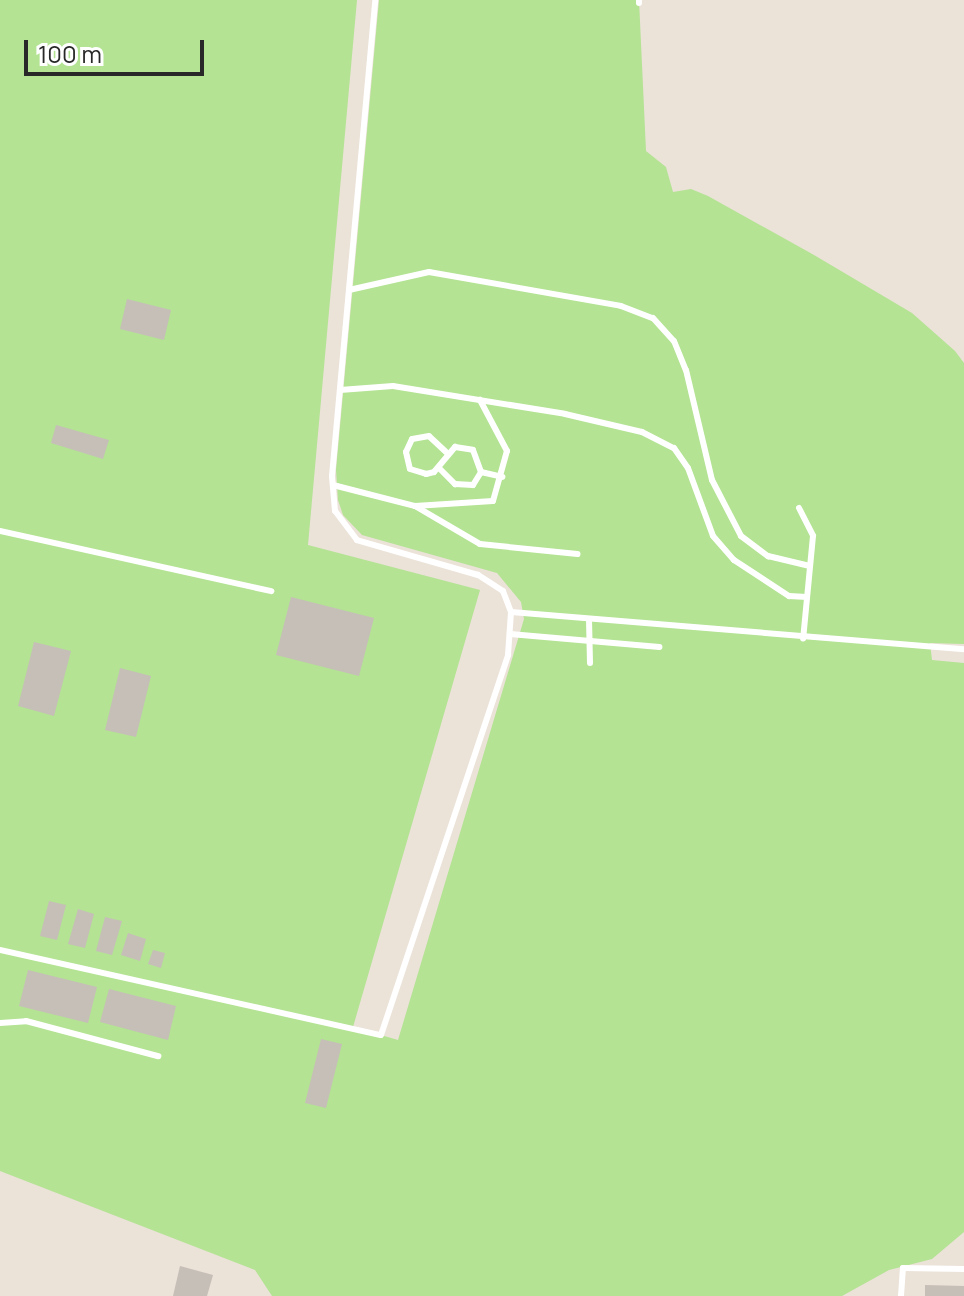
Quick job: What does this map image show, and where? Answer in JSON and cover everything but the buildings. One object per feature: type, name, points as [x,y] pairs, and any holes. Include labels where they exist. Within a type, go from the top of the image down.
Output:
[{"type":"lane","points":[[0,950],[381,1035],[508,655],[511,612],[503,591],[478,575],[357,540],[335,511],[333,485],[340,390],[375,0]]},
{"type":"lane","points":[[349,290],[429,272],[621,306],[653,318],[674,341],[686,370],[712,480],[741,536],[768,556],[810,566]]},
{"type":"lane","points":[[340,390],[393,386],[642,432],[674,448],[688,468],[713,536],[734,560],[789,596],[807,597]]},
{"type":"lane","points":[[415,506],[493,501],[507,451],[480,400]]},
{"type":"lane","points":[[446,452],[429,436],[407,444],[410,469],[426,474],[439,468],[446,452],[455,447],[473,450],[481,472]]},
{"type":"lane","points":[[439,468],[447,480],[464,485],[473,485],[481,472]]},
{"type":"lane","points":[[481,472],[502,477]]},
{"type":"lane","points":[[333,485],[415,506],[480,544],[577,554]]},
{"type":"lane","points":[[799,508],[813,536],[803,639]]},
{"type":"lane","points":[[0,531],[271,591]]},
{"type":"lane","points":[[511,612],[803,639],[964,649]]},
{"type":"lane","points":[[589,619],[590,663]]},
{"type":"lane","points":[[510,634],[659,647]]},
{"type":"lane","points":[[0,1023],[26,1021],[158,1056]]},
{"type":"lane","points":[[901,1296],[903,1268],[964,1269]]},
{"type":"green space","points":[[0,0],[357,0],[308,545],[480,590],[353,1027],[398,1040],[524,619],[521,602],[497,573],[362,535],[343,515],[338,500],[336,470],[379,0],[639,0],[646,151],[666,167],[673,192],[691,189],[708,196],[814,255],[912,313],[955,351],[964,363],[964,644],[930,643],[932,660],[964,663],[964,1232],[932,1259],[889,1270],[842,1296],[272,1296],[255,1270],[0,1171]]}]
